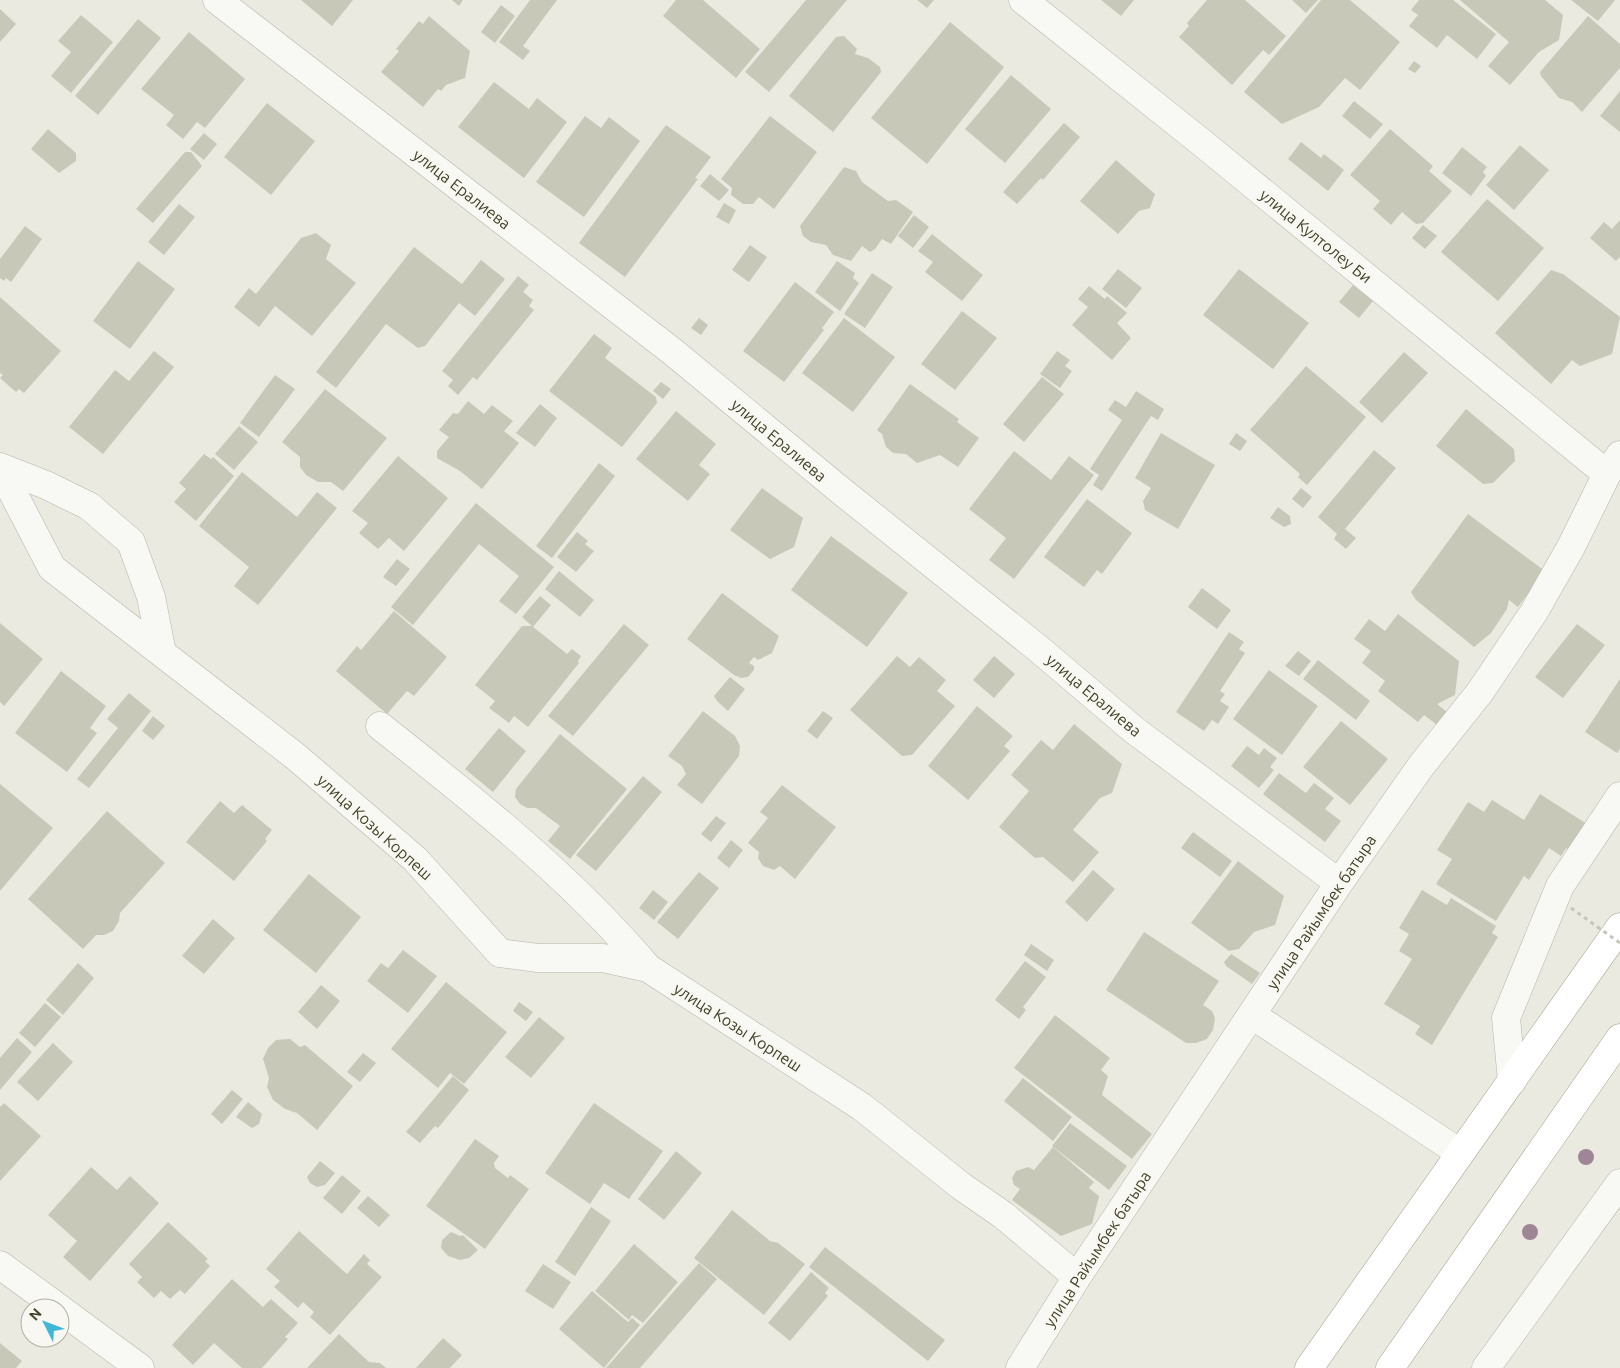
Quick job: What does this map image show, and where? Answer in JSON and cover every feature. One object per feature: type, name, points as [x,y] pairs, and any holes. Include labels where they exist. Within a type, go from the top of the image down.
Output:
[{"type":"highway","points":[[1309,1368],[1620,927]]},
{"type":"highway","points":[[1390,1368],[1620,1038]]},
{"type":"street","name":"улица Ералиева","points":[[217,0],[673,352],[840,490],[1040,650],[1134,730],[1339,883]]},
{"type":"street","name":"улица Култолеу Би","points":[[1023,0],[1201,142],[1614,464]]},
{"type":"street","name":"улица Райымбек батыра","points":[[1020,1368],[1077,1278],[1339,883],[1421,766],[1480,692],[1534,612],[1571,547],[1614,464]]},
{"type":"street","name":"улица Козы Корпеш","points":[[0,467],[52,568],[296,756],[415,859],[500,953],[538,958],[603,958],[648,968],[862,1107],[961,1186],[1003,1215],[1077,1278]]},
{"type":"street","points":[[0,467],[46,485],[89,506],[131,542],[151,596],[162,653]]},
{"type":"street","points":[[380,726],[466,794],[576,889],[648,968]]},
{"type":"street","points":[[1512,1080],[1506,1018],[1560,886],[1620,796]]},
{"type":"street","points":[[573,958],[591,944],[595,926],[594,907]]},
{"type":"street","points":[[1252,1015],[1460,1154]]},
{"type":"street","points":[[1486,1368],[1620,1182]]},
{"type":"street","points":[[0,1265],[46,1298]]},
{"type":"street","points":[[70,1316],[140,1368]]},
{"type":"path","points":[[1571,908],[1620,943]]},
{"type":"building","points":[[301,0],[353,0],[332,26]]},
{"type":"building","points":[[452,0],[463,0],[459,6]]},
{"type":"building","points":[[530,0],[557,0],[523,46],[530,51],[523,60],[499,42]]},
{"type":"building","points":[[676,0],[703,0],[760,49],[736,78],[663,16]]},
{"type":"building","points":[[806,0],[847,0],[769,92],[745,72]]},
{"type":"building","points":[[917,0],[934,0],[927,8]]},
{"type":"building","points":[[1101,0],[1134,0],[1121,16]]},
{"type":"building","points":[[1207,0],[1245,0],[1286,36],[1269,55],[1263,50],[1232,85],[1179,37],[1189,26],[1187,23]]},
{"type":"building","points":[[1292,0],[1318,0],[1306,13]]},
{"type":"building","points":[[1321,0],[1350,0],[1400,42],[1360,90],[1345,78],[1319,107],[1282,124],[1244,92]]},
{"type":"building","points":[[1419,0],[1453,0],[1496,34],[1477,59],[1447,35],[1437,48],[1409,26],[1418,15],[1411,10]]},
{"type":"building","points":[[1460,0],[1545,0],[1563,15],[1559,40],[1539,52],[1510,85],[1488,66],[1509,42]]},
{"type":"building","points":[[1571,0],[1615,0],[1598,21]]},
{"type":"building","points":[[501,5],[515,16],[495,43],[481,32]]},
{"type":"building","points":[[0,9],[16,24],[0,42]]},
{"type":"building","points":[[81,15],[113,42],[71,93],[51,76],[71,52],[58,41]]},
{"type":"building","points":[[429,16],[470,51],[465,78],[446,85],[441,91],[438,89],[423,107],[381,72],[399,51],[396,49],[419,21],[423,24]]},
{"type":"building","points":[[1588,16],[1620,44],[1620,68],[1582,112],[1572,102],[1559,98],[1541,76],[1540,72]]},
{"type":"building","points":[[138,19],[161,38],[98,115],[75,96]]},
{"type":"building","points":[[950,22],[1004,67],[927,164],[871,118]]},
{"type":"building","points":[[189,32],[245,79],[205,128],[197,122],[183,139],[166,125],[174,115],[141,89]]},
{"type":"building","points":[[844,36],[857,49],[855,54],[868,58],[880,67],[881,72],[833,132],[789,96],[836,37]]},
{"type":"building","points":[[1414,61],[1421,66],[1415,73],[1408,69]]},
{"type":"building","points":[[1011,75],[1051,109],[1005,163],[965,129]]},
{"type":"building","points":[[494,82],[529,109],[537,98],[567,122],[524,178],[458,127]]},
{"type":"building","points":[[1620,91],[1620,132],[1600,116]]},
{"type":"building","points":[[1354,101],[1383,124],[1370,139],[1342,116]]},
{"type":"building","points":[[267,103],[315,141],[271,195],[224,157]]},
{"type":"building","points":[[585,116],[601,128],[609,117],[640,141],[584,217],[536,182]]},
{"type":"building","points":[[770,116],[817,152],[774,209],[759,197],[753,204],[743,204],[731,195],[732,188],[721,179]]},
{"type":"building","points":[[1064,123],[1080,137],[1043,180],[1041,178],[1017,204],[1003,192]]},
{"type":"building","points":[[666,125],[711,157],[695,178],[698,179],[625,277],[579,243]]},
{"type":"building","points":[[48,129],[76,153],[76,161],[59,173],[31,149]]},
{"type":"building","points":[[1390,129],[1433,166],[1429,171],[1452,191],[1423,223],[1416,224],[1402,212],[1391,225],[1373,209],[1380,201],[1350,175]]},
{"type":"building","points":[[204,133],[217,144],[204,160],[190,149]]},
{"type":"building","points":[[1301,142],[1321,158],[1324,154],[1344,170],[1328,191],[1288,159]]},
{"type":"building","points":[[1520,145],[1549,170],[1514,210],[1486,185]]},
{"type":"building","points":[[1462,147],[1487,167],[1483,172],[1486,176],[1471,196],[1442,173]]},
{"type":"building","points":[[185,152],[191,152],[202,166],[153,223],[136,209]]},
{"type":"building","points":[[1116,160],[1155,194],[1150,208],[1139,211],[1118,234],[1080,201]]},
{"type":"building","points":[[844,167],[856,171],[862,182],[888,201],[896,200],[913,212],[891,244],[882,239],[875,249],[870,252],[862,246],[851,261],[833,255],[826,245],[811,242],[803,236],[800,226]]},
{"type":"building","points":[[710,174],[729,190],[719,201],[700,186]]},
{"type":"building","points":[[1487,199],[1544,248],[1498,301],[1441,252]]},
{"type":"building","points":[[724,203],[736,210],[729,224],[716,217]]},
{"type":"building","points":[[179,204],[195,217],[164,255],[148,242]]},
{"type":"building","points":[[914,215],[929,227],[913,248],[898,236]]},
{"type":"building","points":[[1620,220],[1620,257],[1616,261],[1590,238],[1604,222],[1612,229]]},
{"type":"building","points":[[1423,225],[1437,236],[1425,249],[1412,238]]},
{"type":"building","points":[[25,226],[42,239],[11,282],[6,278],[4,281],[0,278],[0,259]]},
{"type":"building","points":[[316,233],[331,245],[326,259],[356,283],[312,336],[275,306],[259,327],[234,307],[249,288],[256,294],[301,238]]},
{"type":"building","points":[[932,234],[983,275],[962,301],[925,272],[933,262],[918,251]]},
{"type":"building","points":[[750,245],[767,257],[749,282],[732,270]]},
{"type":"building","points":[[414,247],[462,284],[481,260],[505,279],[475,316],[459,303],[425,346],[418,348],[386,324],[336,388],[316,372]]},
{"type":"building","points":[[138,261],[175,289],[130,349],[93,321]]},
{"type":"building","points":[[837,261],[855,273],[853,278],[859,283],[840,311],[815,292]]},
{"type":"building","points":[[1118,269],[1142,288],[1126,308],[1102,289]]},
{"type":"building","points":[[1239,269],[1309,323],[1273,369],[1203,315]]},
{"type":"building","points":[[1551,270],[1563,274],[1620,317],[1612,354],[1580,366],[1572,360],[1551,384],[1495,333]]},
{"type":"building","points":[[872,273],[893,287],[865,328],[844,314]]},
{"type":"building","points":[[518,276],[529,285],[523,292],[533,300],[529,306],[534,310],[477,380],[473,377],[458,395],[448,386],[453,380],[442,371]]},
{"type":"building","points":[[795,282],[834,312],[822,328],[824,330],[784,382],[743,351]]},
{"type":"building","points":[[1353,285],[1373,301],[1359,318],[1339,302]]},
{"type":"building","points":[[1089,286],[1105,299],[1107,296],[1127,313],[1117,323],[1131,338],[1112,360],[1072,325],[1088,307],[1078,299]]},
{"type":"building","points":[[0,297],[61,351],[24,393],[19,389],[16,392],[0,378],[3,375],[0,373]]},
{"type":"building","points":[[962,311],[997,338],[955,390],[921,364]]},
{"type":"building","points":[[699,318],[708,325],[701,335],[691,328]]},
{"type":"building","points":[[844,318],[895,357],[853,412],[802,373]]},
{"type":"building","points":[[594,334],[612,348],[605,358],[656,397],[657,403],[622,447],[549,391]]},
{"type":"building","points":[[154,351],[174,367],[103,454],[69,427],[115,370],[129,381]]},
{"type":"building","points":[[1057,351],[1070,360],[1065,366],[1072,371],[1060,388],[1040,374]]},
{"type":"building","points":[[1404,352],[1428,373],[1382,423],[1359,402]]},
{"type":"building","points":[[1306,366],[1366,417],[1307,485],[1298,477],[1300,474],[1250,430]]},
{"type":"building","points":[[275,375],[295,389],[259,437],[240,423]]},
{"type":"building","points":[[1042,377],[1064,394],[1024,442],[1003,424]]},
{"type":"building","points":[[661,382],[671,389],[663,399],[653,391]]},
{"type":"building","points":[[910,384],[959,419],[957,422],[979,438],[958,467],[940,455],[917,463],[906,454],[893,453],[886,447],[882,434],[877,430]]},
{"type":"building","points":[[325,389],[387,438],[343,491],[331,482],[318,482],[306,475],[300,467],[300,457],[282,442]]},
{"type":"building","points":[[1136,391],[1164,409],[1158,420],[1151,416],[1102,491],[1093,485],[1099,475],[1090,469],[1122,420],[1108,410],[1115,400],[1126,407]]},
{"type":"building","points":[[468,401],[484,414],[492,405],[513,421],[504,431],[519,443],[482,489],[460,471],[437,458],[437,451],[449,437],[439,430],[453,413],[458,414]]},
{"type":"building","points":[[540,404],[557,418],[535,447],[516,433]]},
{"type":"building","points":[[1466,409],[1514,449],[1515,461],[1493,483],[1483,484],[1436,446]]},
{"type":"building","points":[[676,411],[716,444],[699,465],[710,474],[688,501],[636,459]]},
{"type":"building","points":[[239,426],[258,442],[234,470],[215,454]]},
{"type":"building","points":[[1161,433],[1215,465],[1178,529],[1145,510],[1143,501],[1151,488],[1135,478]]},
{"type":"building","points":[[1236,433],[1247,441],[1240,451],[1229,444]]},
{"type":"building","points":[[1374,450],[1396,468],[1345,529],[1356,538],[1346,549],[1334,539],[1337,534],[1318,517]]},
{"type":"building","points":[[1014,451],[1051,480],[1069,456],[1094,475],[1014,579],[989,560],[1006,538],[969,509]]},
{"type":"building","points":[[204,454],[211,459],[213,457],[234,476],[196,521],[174,502],[186,489],[179,483]]},
{"type":"building","points":[[398,456],[448,498],[404,551],[389,538],[378,549],[359,533],[368,523],[352,511]]},
{"type":"building","points":[[599,463],[615,476],[552,558],[536,546]]},
{"type":"building","points":[[242,472],[297,517],[317,492],[337,508],[258,605],[234,586],[249,567],[199,526]]},
{"type":"building","points":[[762,488],[803,518],[794,547],[770,559],[730,530]]},
{"type":"building","points":[[1301,488],[1312,497],[1303,508],[1292,499]]},
{"type":"building","points":[[1087,499],[1132,533],[1102,574],[1097,570],[1084,587],[1044,557]]},
{"type":"building","points":[[476,503],[554,567],[516,614],[499,601],[519,576],[479,544],[413,625],[391,607]]},
{"type":"building","points":[[1278,507],[1290,516],[1291,524],[1284,527],[1270,518]]},
{"type":"building","points":[[1468,514],[1545,571],[1518,607],[1509,600],[1507,609],[1491,633],[1474,647],[1416,600],[1411,592]]},
{"type":"building","points":[[577,532],[588,541],[585,544],[594,551],[576,572],[557,557]]},
{"type":"building","points":[[831,536],[908,593],[867,647],[791,590]]},
{"type":"building","points":[[397,559],[410,569],[396,586],[383,577]]},
{"type":"building","points":[[559,571],[594,600],[580,617],[545,589]]},
{"type":"building","points":[[1202,588],[1231,610],[1217,629],[1188,607]]},
{"type":"building","points":[[722,593],[779,636],[772,653],[758,660],[754,657],[749,663],[754,666],[754,670],[748,677],[741,678],[734,675],[687,639]]},
{"type":"building","points":[[540,596],[551,605],[533,627],[522,617]]},
{"type":"building","points":[[394,611],[447,657],[414,696],[407,691],[387,714],[336,671],[357,646],[361,650]]},
{"type":"building","points":[[1398,614],[1459,661],[1455,695],[1437,704],[1447,712],[1437,725],[1424,715],[1418,722],[1378,691],[1385,681],[1362,663],[1371,651],[1354,639],[1369,619],[1385,631]]},
{"type":"building","points":[[0,623],[43,659],[4,706],[0,702]]},
{"type":"building","points":[[624,624],[649,645],[573,736],[548,716]]},
{"type":"building","points":[[1577,624],[1605,645],[1563,698],[1535,677]]},
{"type":"building","points":[[522,626],[532,626],[567,654],[572,649],[581,656],[578,661],[579,663],[528,727],[514,716],[509,723],[489,708],[495,701],[475,685]]},
{"type":"building","points":[[1229,632],[1244,642],[1239,649],[1245,653],[1220,691],[1225,694],[1220,701],[1229,707],[1218,724],[1212,720],[1204,731],[1176,712]]},
{"type":"building","points":[[1298,651],[1311,661],[1299,676],[1285,666]]},
{"type":"building","points":[[897,656],[910,667],[919,657],[946,680],[937,691],[955,706],[912,755],[902,756],[850,710]]},
{"type":"building","points":[[994,656],[1015,674],[994,698],[973,680]]},
{"type":"building","points":[[1318,660],[1370,701],[1356,720],[1303,679]]},
{"type":"building","points":[[1269,670],[1318,706],[1282,755],[1233,719]]},
{"type":"building","points":[[61,671],[106,706],[90,728],[97,733],[67,772],[15,733]]},
{"type":"building","points":[[730,677],[745,689],[728,711],[714,696]]},
{"type":"building","points":[[1620,679],[1620,749],[1617,753],[1585,732]]},
{"type":"building","points":[[129,693],[151,711],[89,788],[77,779],[118,728],[107,719]]},
{"type":"building","points":[[977,706],[1013,736],[1004,746],[1010,751],[968,800],[928,766]]},
{"type":"building","points":[[703,711],[735,736],[740,746],[739,756],[702,804],[677,785],[686,774],[682,766],[668,756]]},
{"type":"building","points":[[823,711],[833,718],[817,739],[807,731]]},
{"type":"building","points":[[153,716],[165,726],[153,740],[142,731]]},
{"type":"building","points":[[1341,721],[1388,759],[1350,805],[1303,767]]},
{"type":"building","points":[[1074,724],[1122,764],[1112,793],[1100,798],[1073,830],[1099,852],[1073,882],[1043,857],[1035,858],[999,827],[1029,791],[1011,775],[1041,740],[1053,750]]},
{"type":"building","points":[[499,728],[526,751],[493,792],[465,769]]},
{"type":"building","points":[[560,734],[627,789],[570,859],[548,841],[560,826],[536,808],[527,808],[520,804],[515,797],[516,789]]},
{"type":"building","points":[[1247,746],[1259,755],[1264,748],[1277,758],[1270,767],[1274,770],[1259,788],[1231,766]]},
{"type":"building","points":[[1279,773],[1306,793],[1314,783],[1334,798],[1325,809],[1341,821],[1325,842],[1263,794]]},
{"type":"building","points":[[643,776],[662,792],[596,871],[576,855]]},
{"type":"building","points":[[0,784],[53,828],[0,891]]},
{"type":"building","points":[[782,785],[836,827],[795,879],[780,866],[774,870],[763,866],[758,858],[759,852],[748,843],[768,818],[760,812]]},
{"type":"building","points":[[1540,794],[1587,824],[1570,851],[1566,848],[1561,856],[1549,848],[1529,880],[1524,876],[1496,921],[1436,884],[1452,859],[1437,850],[1468,802],[1484,812],[1492,800],[1524,820]]},
{"type":"building","points":[[220,801],[234,813],[242,805],[272,830],[265,839],[267,841],[234,881],[186,842]]},
{"type":"building","points":[[107,811],[165,863],[120,913],[119,921],[113,931],[104,935],[96,935],[83,949],[28,899]]},
{"type":"building","points":[[716,816],[726,823],[711,842],[701,834]]},
{"type":"building","points":[[1193,832],[1232,861],[1220,877],[1181,848]]},
{"type":"building","points":[[731,840],[743,850],[729,868],[717,858]]},
{"type":"building","points":[[1238,861],[1284,896],[1275,925],[1254,932],[1239,949],[1229,951],[1191,923]]},
{"type":"building","points":[[1093,870],[1115,889],[1087,922],[1065,902]]},
{"type":"building","points":[[699,872],[719,888],[678,939],[657,922]]},
{"type":"building","points":[[309,874],[361,917],[316,973],[263,930]]},
{"type":"building","points":[[653,890],[668,902],[654,920],[639,908]]},
{"type":"building","points":[[1422,890],[1447,905],[1451,898],[1496,926],[1492,933],[1498,937],[1432,1045],[1415,1034],[1420,1026],[1384,1004],[1412,959],[1399,951],[1409,934],[1399,928]]},
{"type":"building","points":[[213,919],[235,938],[204,974],[182,956]]},
{"type":"building","points":[[1144,932],[1219,981],[1203,1005],[1212,1011],[1215,1018],[1213,1030],[1207,1039],[1196,1043],[1186,1043],[1106,990]]},
{"type":"building","points":[[1031,944],[1054,960],[1047,971],[1024,955]]},
{"type":"building","points":[[403,950],[437,976],[408,1013],[367,981],[381,963],[388,968]]},
{"type":"building","points":[[1231,954],[1260,973],[1252,984],[1226,966],[1224,962]]},
{"type":"building","points":[[1025,961],[1046,977],[1023,1007],[1026,1010],[1019,1019],[995,1000]]},
{"type":"building","points":[[78,963],[94,978],[63,1015],[46,1000]]},
{"type":"building","points":[[446,982],[507,1032],[464,1084],[450,1073],[438,1088],[391,1049]]},
{"type":"building","points":[[321,985],[340,1001],[317,1029],[298,1012]]},
{"type":"building","points":[[519,1002],[533,1012],[526,1021],[513,1011]]},
{"type":"building","points":[[45,1003],[61,1017],[35,1047],[19,1033]]},
{"type":"building","points":[[1055,1015],[1110,1058],[1101,1070],[1108,1076],[1102,1095],[1152,1134],[1132,1159],[1014,1068]]},
{"type":"building","points":[[539,1017],[565,1038],[531,1078],[505,1057]]},
{"type":"building","points":[[17,1038],[32,1052],[0,1090],[0,1058]]},
{"type":"building","points":[[290,1039],[300,1047],[305,1045],[353,1086],[317,1130],[297,1113],[285,1109],[273,1100],[267,1087],[269,1078],[263,1059],[268,1048],[276,1040]]},
{"type":"building","points":[[53,1043],[73,1062],[38,1101],[17,1082]]},
{"type":"building","points":[[363,1053],[376,1063],[360,1082],[347,1072]]},
{"type":"building","points":[[453,1076],[469,1090],[438,1128],[435,1126],[420,1143],[406,1132]]},
{"type":"building","points":[[1023,1078],[1072,1117],[1053,1141],[1004,1101]]},
{"type":"building","points":[[232,1090],[243,1099],[222,1124],[211,1114]]},
{"type":"building","points":[[248,1102],[262,1114],[259,1124],[252,1128],[236,1117]]},
{"type":"building","points":[[4,1103],[41,1136],[0,1181],[0,1107]]},
{"type":"building","points":[[594,1103],[663,1151],[629,1199],[604,1183],[590,1204],[545,1173]]},
{"type":"building","points":[[1070,1123],[1127,1166],[1109,1190],[1052,1146]]},
{"type":"building","points":[[475,1139],[499,1156],[494,1163],[495,1168],[508,1178],[510,1175],[529,1189],[485,1249],[426,1206]]},
{"type":"building","points":[[1053,1147],[1094,1182],[1089,1188],[1099,1196],[1092,1224],[1061,1236],[1012,1200],[1020,1189],[1014,1185],[1012,1178],[1016,1171],[1028,1167],[1034,1170]]},
{"type":"building","points":[[676,1151],[702,1173],[664,1220],[638,1199]]},
{"type":"building","points":[[320,1161],[335,1173],[325,1185],[317,1187],[310,1183],[307,1177]]},
{"type":"building","points":[[91,1167],[117,1190],[130,1176],[159,1203],[90,1281],[63,1257],[77,1241],[48,1215]]},
{"type":"building","points":[[342,1175],[361,1191],[342,1214],[323,1198]]},
{"type":"building","points":[[368,1196],[390,1215],[379,1227],[357,1208]]},
{"type":"building","points":[[591,1207],[611,1221],[575,1276],[555,1262]]},
{"type":"building","points":[[732,1210],[770,1241],[778,1243],[805,1264],[764,1315],[694,1258]]},
{"type":"building","points":[[168,1222],[208,1259],[205,1261],[210,1266],[185,1294],[180,1290],[170,1299],[161,1291],[154,1298],[137,1282],[142,1277],[129,1264]]},
{"type":"building","points":[[299,1231],[347,1274],[364,1254],[370,1260],[367,1264],[382,1277],[330,1335],[310,1317],[314,1312],[303,1302],[298,1308],[274,1287],[280,1281],[266,1269]]},
{"type":"building","points":[[451,1232],[460,1236],[463,1235],[478,1250],[469,1258],[460,1260],[448,1256],[441,1248],[442,1240]]},
{"type":"building","points":[[634,1244],[678,1282],[643,1323],[632,1315],[629,1320],[595,1291]]},
{"type":"building","points":[[825,1247],[945,1340],[928,1361],[809,1267]]},
{"type":"building","points":[[699,1263],[717,1279],[640,1368],[606,1368]]},
{"type":"building","points":[[543,1264],[571,1282],[553,1309],[525,1291]]},
{"type":"building","points":[[811,1272],[829,1288],[825,1293],[828,1296],[790,1341],[768,1323]]},
{"type":"building","points":[[232,1279],[263,1307],[271,1299],[298,1323],[285,1337],[288,1339],[262,1368],[242,1368],[214,1343],[193,1365],[172,1345]]},
{"type":"building","points":[[592,1291],[628,1322],[632,1318],[640,1325],[604,1368],[559,1329]]},
{"type":"building","points":[[339,1334],[369,1362],[380,1363],[386,1368],[307,1368]]},
{"type":"building","points":[[443,1338],[462,1355],[450,1368],[416,1368]]},
{"type":"building","points":[[0,1343],[22,1361],[16,1368],[0,1368]]}]
